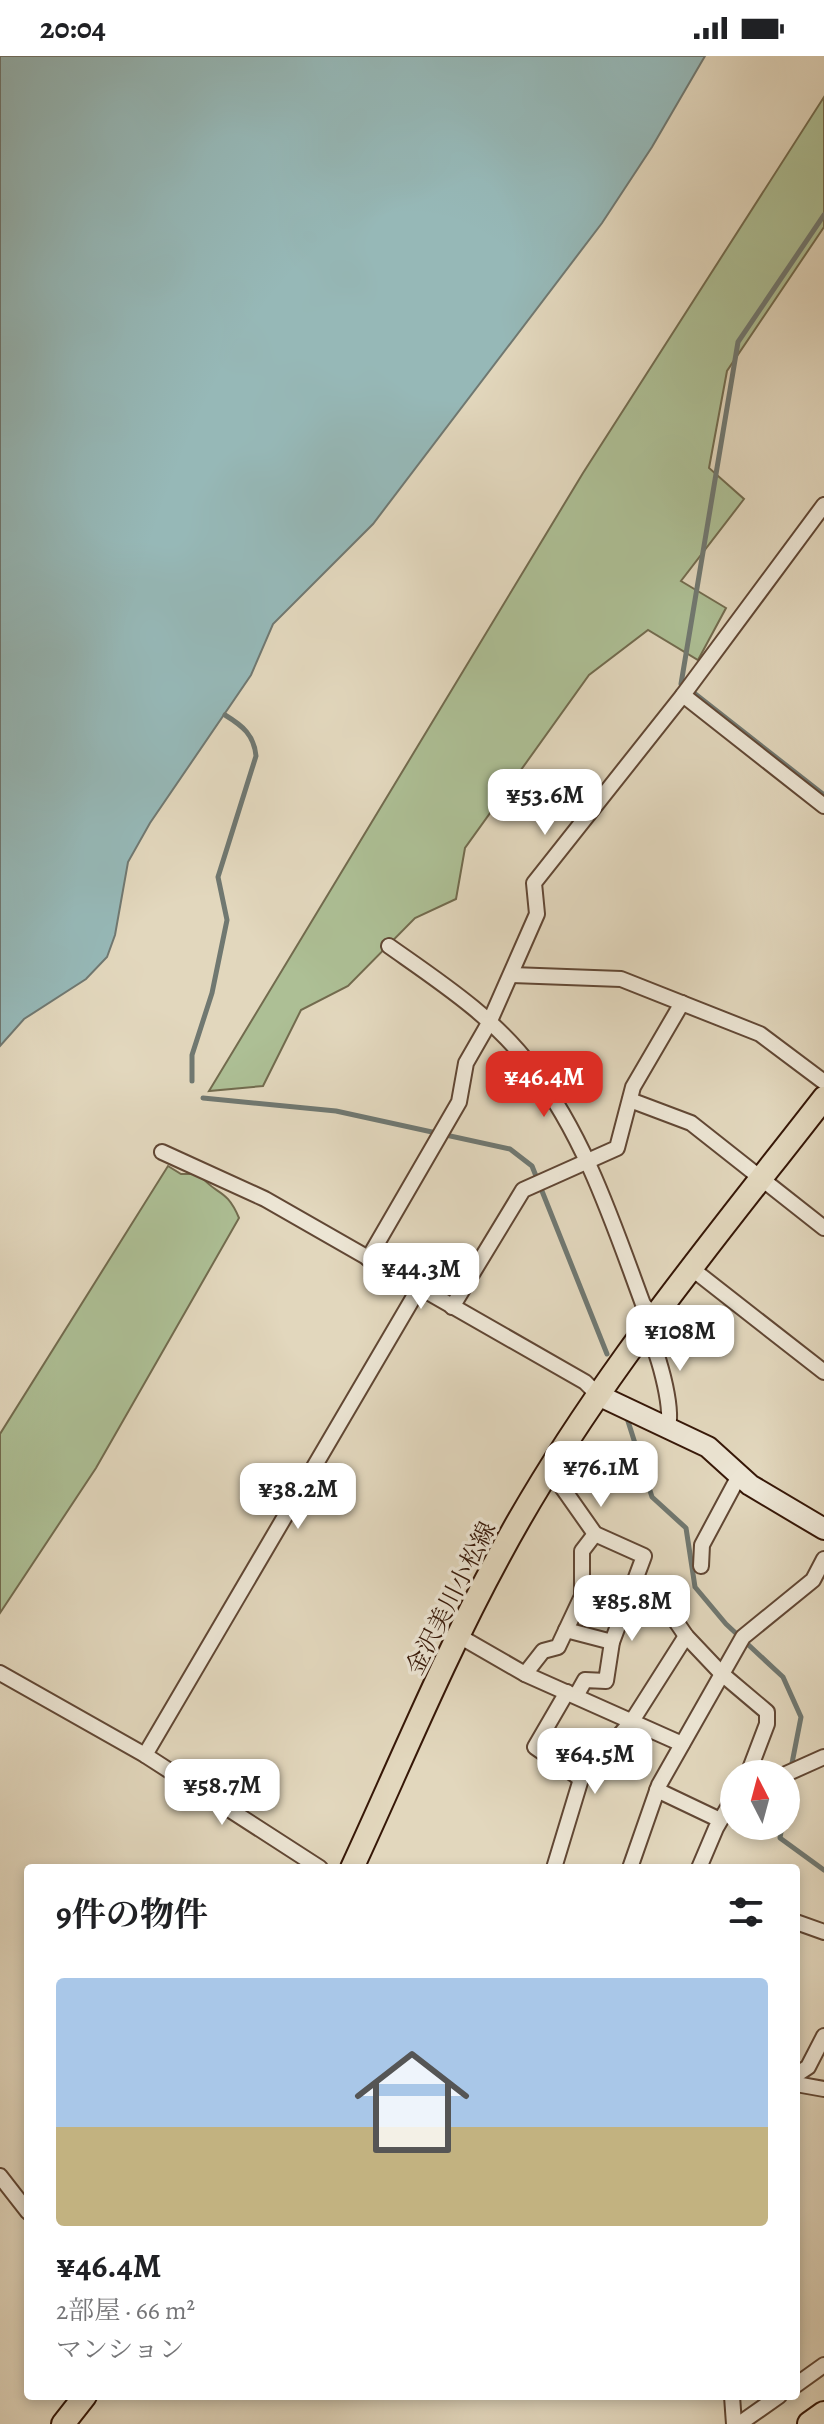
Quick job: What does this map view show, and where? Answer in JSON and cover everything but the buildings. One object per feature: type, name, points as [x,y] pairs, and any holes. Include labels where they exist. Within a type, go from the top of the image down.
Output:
[{"type":"highway","points":[[810,2424],[824,2414]]},
{"type":"main road","name":"金沢美川小松線","points":[[354,1864],[459,1636],[499,1556],[550,1470],[649,1322],[824,1098]]},
{"type":"main road","points":[[63,2424],[82,2400]]},
{"type":"street","points":[[368,1259],[459,1102],[466,1063],[512,975],[537,914],[534,883],[683,695],[824,505]]},
{"type":"street","points":[[683,695],[824,806]]},
{"type":"street","points":[[389,946],[470,1004],[531,1066],[570,1125],[649,1322],[671,1413],[668,1428]]},
{"type":"street","points":[[512,975],[621,979],[760,1034],[824,1082]]},
{"type":"street","points":[[452,1307],[523,1190],[617,1148],[633,1087],[682,1003]]},
{"type":"street","points":[[630,1100],[691,1123],[824,1228]]},
{"type":"street","points":[[162,1152],[265,1199],[585,1382],[598,1395],[708,1447],[750,1485],[824,1529]]},
{"type":"street","points":[[691,1268],[824,1372]]},
{"type":"street","points":[[145,1755],[419,1288]]},
{"type":"street","points":[[550,1470],[595,1534],[644,1556],[612,1642],[606,1681],[585,1680],[535,1747],[581,1779]]},
{"type":"street","points":[[701,1566],[702,1545],[740,1474]]},
{"type":"street","points":[[525,1674],[543,1651],[558,1647],[582,1596],[582,1551],[595,1534]]},
{"type":"street","points":[[631,1864],[657,1790],[743,1637],[813,1580],[824,1559]]},
{"type":"street","points":[[630,1594],[671,1614],[686,1636],[722,1674],[767,1712],[767,1724],[753,1760]]},
{"type":"street","points":[[566,1630],[612,1642]]},
{"type":"street","points":[[459,1636],[525,1674],[682,1744]]},
{"type":"street","points":[[555,1864],[581,1779],[632,1721],[686,1636]]},
{"type":"street","points":[[0,1673],[145,1755],[314,1864]]},
{"type":"street","points":[[800,1768],[824,1757]]},
{"type":"street","points":[[657,1790],[720,1820],[701,1864]]},
{"type":"street","points":[[800,1926],[824,1932]]},
{"type":"street","points":[[800,2072],[808,2067],[824,2036]]},
{"type":"street","points":[[800,2085],[824,2089]]},
{"type":"street","points":[[0,2176],[24,2207]]},
{"type":"street","points":[[800,2382],[824,2365]]},
{"type":"street","points":[[733,2400],[736,2424],[773,2400]]},
{"type":"green space","points":[[824,97],[824,227],[727,371],[709,468],[744,499],[681,581],[726,608],[698,660],[648,630],[589,675],[465,848],[456,899],[415,918],[348,986],[301,1010],[263,1086],[209,1091],[583,473]]},
{"type":"green space","points":[[168,1166],[181,1174],[199,1174],[230,1201],[239,1218],[96,1468],[0,1613],[0,1434]]},
{"type":"water","points":[[0,56],[705,56],[652,147],[602,223],[373,524],[273,624],[251,675],[150,823],[128,862],[115,935],[107,957],[86,979],[24,1019],[0,1046]]},
{"type":"waterway","points":[[681,684],[738,342],[824,215]]},
{"type":"waterway","points":[[694,693],[824,795]]},
{"type":"waterway","points":[[192,1081],[192,1055],[212,993],[227,920],[218,877],[256,756],[253,742],[246,732],[225,715]]},
{"type":"waterway","points":[[203,1098],[336,1111],[510,1149],[532,1166],[607,1354]]},
{"type":"waterway","points":[[627,1418],[652,1497],[686,1528],[695,1587],[726,1624],[783,1677],[801,1717],[793,1760]]},
{"type":"waterway","points":[[783,1840],[824,1870]]}]
